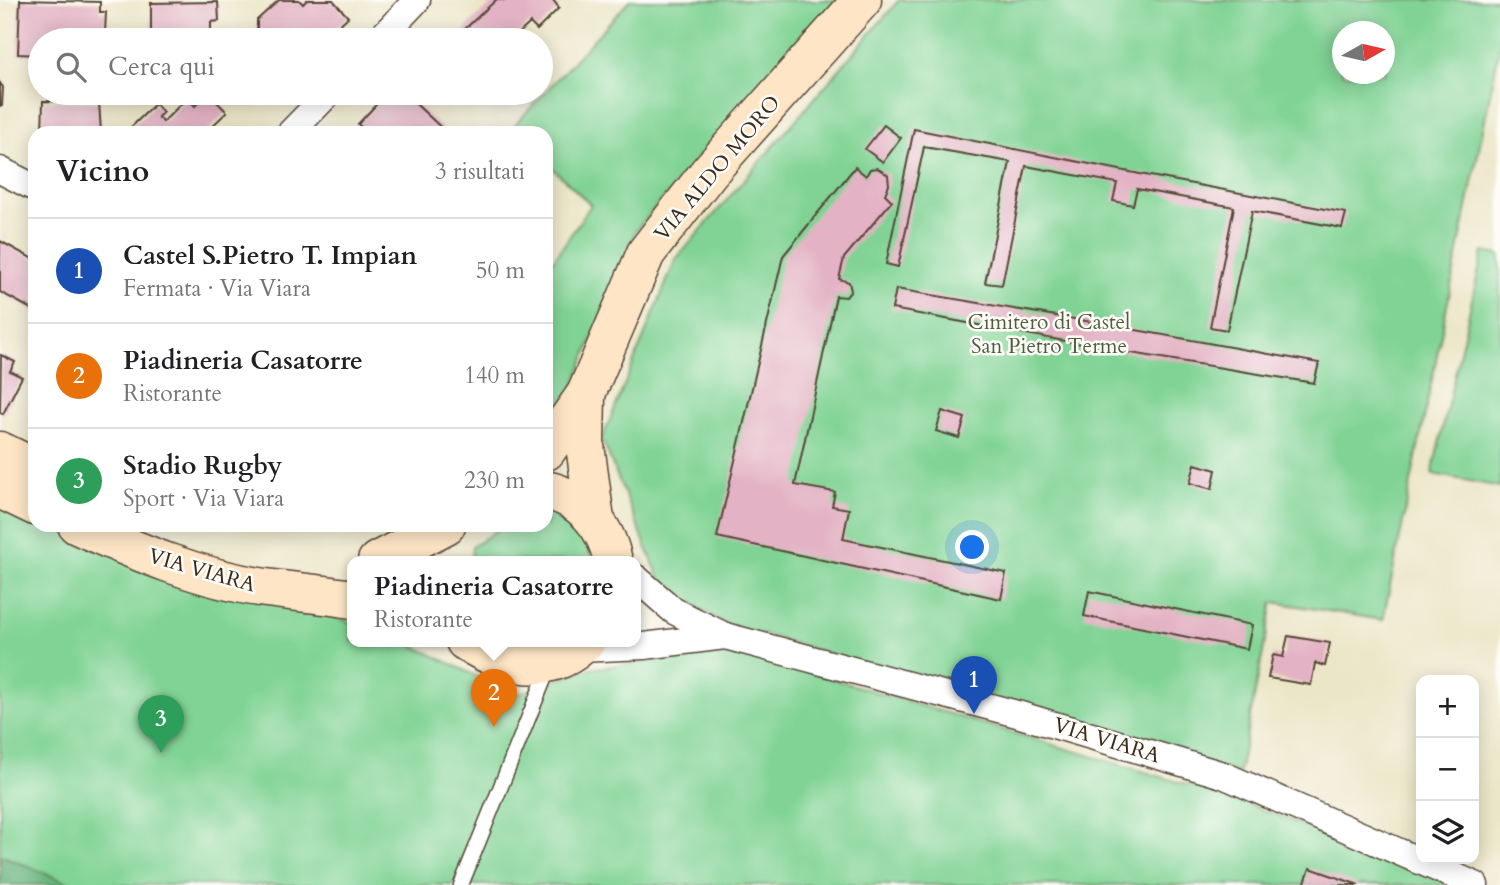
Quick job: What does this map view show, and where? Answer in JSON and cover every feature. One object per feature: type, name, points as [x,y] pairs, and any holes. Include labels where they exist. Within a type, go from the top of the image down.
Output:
[{"type":"main road","name":"VIA ALDO MORO","points":[[553,441],[586,394],[646,253],[709,172],[862,0]]},
{"type":"main road","name":"VIA ALDO MORO","points":[[586,394],[585,445],[610,546]]},
{"type":"main road","points":[[0,451],[28,464]]},
{"type":"main road","points":[[0,489],[28,503]]},
{"type":"main road","points":[[553,493],[577,503],[610,546]]},
{"type":"main road","points":[[387,556],[433,532]]},
{"type":"main road","points":[[440,556],[450,532]]},
{"type":"main road","name":"VIA VIARA","points":[[117,537],[191,569],[265,588],[347,598]]},
{"type":"main road","name":"VIA VIARA","points":[[290,590],[347,573]]},
{"type":"main road","points":[[474,647],[491,658],[521,666],[572,651]]},
{"type":"street","points":[[390,28],[417,0]]},
{"type":"street","points":[[297,126],[317,105]]},
{"type":"street","points":[[0,170],[28,184]]},
{"type":"street","name":"VIA VIARA","points":[[641,582],[674,611],[725,636],[1017,713],[1223,775],[1475,885]]},
{"type":"street","name":"VIA VIARA","points":[[641,646],[725,636]]},
{"type":"street","name":"VIA VIARA","points":[[572,651],[630,647]]},
{"type":"lane","points":[[461,885],[572,651]]},
{"type":"green space","points":[[630,0],[838,0],[636,230],[574,385],[553,417],[553,261],[591,205],[553,169],[553,126],[514,126],[533,105],[553,105],[553,83]]},
{"type":"green space","name":"Cimitero di Castel San Pietro Terme","points":[[899,0],[1500,0],[1500,46],[1383,620],[1273,602],[1239,773],[727,624],[663,587],[602,439],[676,259]]},
{"type":"green space","points":[[1483,252],[1500,255],[1500,487],[1432,474]]},
{"type":"green space","points":[[0,473],[28,488],[28,532],[111,532],[347,621],[347,647],[416,647],[515,695],[588,669],[738,651],[1229,797],[1460,885],[0,885]]},
{"type":"green space","points":[[553,516],[579,533],[591,556],[471,556],[472,547],[494,532],[553,532]]},
{"type":"green space","points":[[0,855],[74,885],[0,885]]},
{"type":"building","points":[[20,0],[100,2],[100,12],[106,12],[105,28],[28,28],[28,54],[18,54]]},
{"type":"building","points":[[279,0],[299,0],[303,4],[307,0],[333,0],[348,17],[336,28],[257,28],[257,20]]},
{"type":"building","points":[[496,0],[553,0],[559,8],[539,28],[530,23],[525,28],[466,28]]},
{"type":"building","points":[[218,2],[219,21],[211,22],[211,28],[151,28],[151,3]]},
{"type":"building","points":[[0,83],[3,87],[2,106],[0,106]]},
{"type":"building","points":[[43,105],[99,105],[101,126],[42,126]]},
{"type":"building","points":[[154,105],[163,112],[158,117],[163,122],[180,105],[220,105],[227,112],[212,126],[132,126]]},
{"type":"building","points":[[376,105],[417,105],[439,126],[360,126],[358,124]]},
{"type":"building","points":[[884,125],[901,138],[883,162],[865,149]]},
{"type":"building","points":[[914,129],[1346,213],[1342,228],[1252,211],[1227,330],[1210,327],[1234,207],[1137,189],[1133,205],[1113,201],[1117,183],[1026,166],[1002,285],[985,283],[1010,162],[924,147],[898,267],[886,264]]},
{"type":"building","points":[[855,167],[866,176],[870,169],[877,168],[888,175],[889,185],[885,194],[892,201],[844,258],[839,279],[849,282],[851,291],[846,297],[836,296],[795,485],[835,492],[832,506],[849,509],[843,539],[1006,573],[1001,599],[717,537],[783,256]]},
{"type":"building","points":[[0,241],[28,256],[28,307],[0,292]]},
{"type":"building","points":[[896,289],[1319,363],[1314,383],[1113,350],[892,309]]},
{"type":"building","points":[[1,355],[15,362],[10,371],[22,377],[3,414],[0,413]]},
{"type":"building","points":[[942,411],[965,418],[959,438],[936,431]]},
{"type":"building","points":[[1195,464],[1216,470],[1212,489],[1190,483]]},
{"type":"building","points":[[1089,591],[1252,625],[1247,649],[1084,616]]},
{"type":"building","points":[[1288,636],[1330,643],[1325,666],[1315,663],[1311,685],[1268,678],[1273,655],[1283,657]]},
{"type":"building","points":[[1310,868],[1359,885],[1304,885]]},
{"type":"place","name":"Castel S.Pietro T. Impian","points":[[974,714]]},
{"type":"place","name":"Piadineria Casatorre","points":[[494,727]]},
{"type":"place","name":"Stadio Rugby","points":[[161,753]]}]
